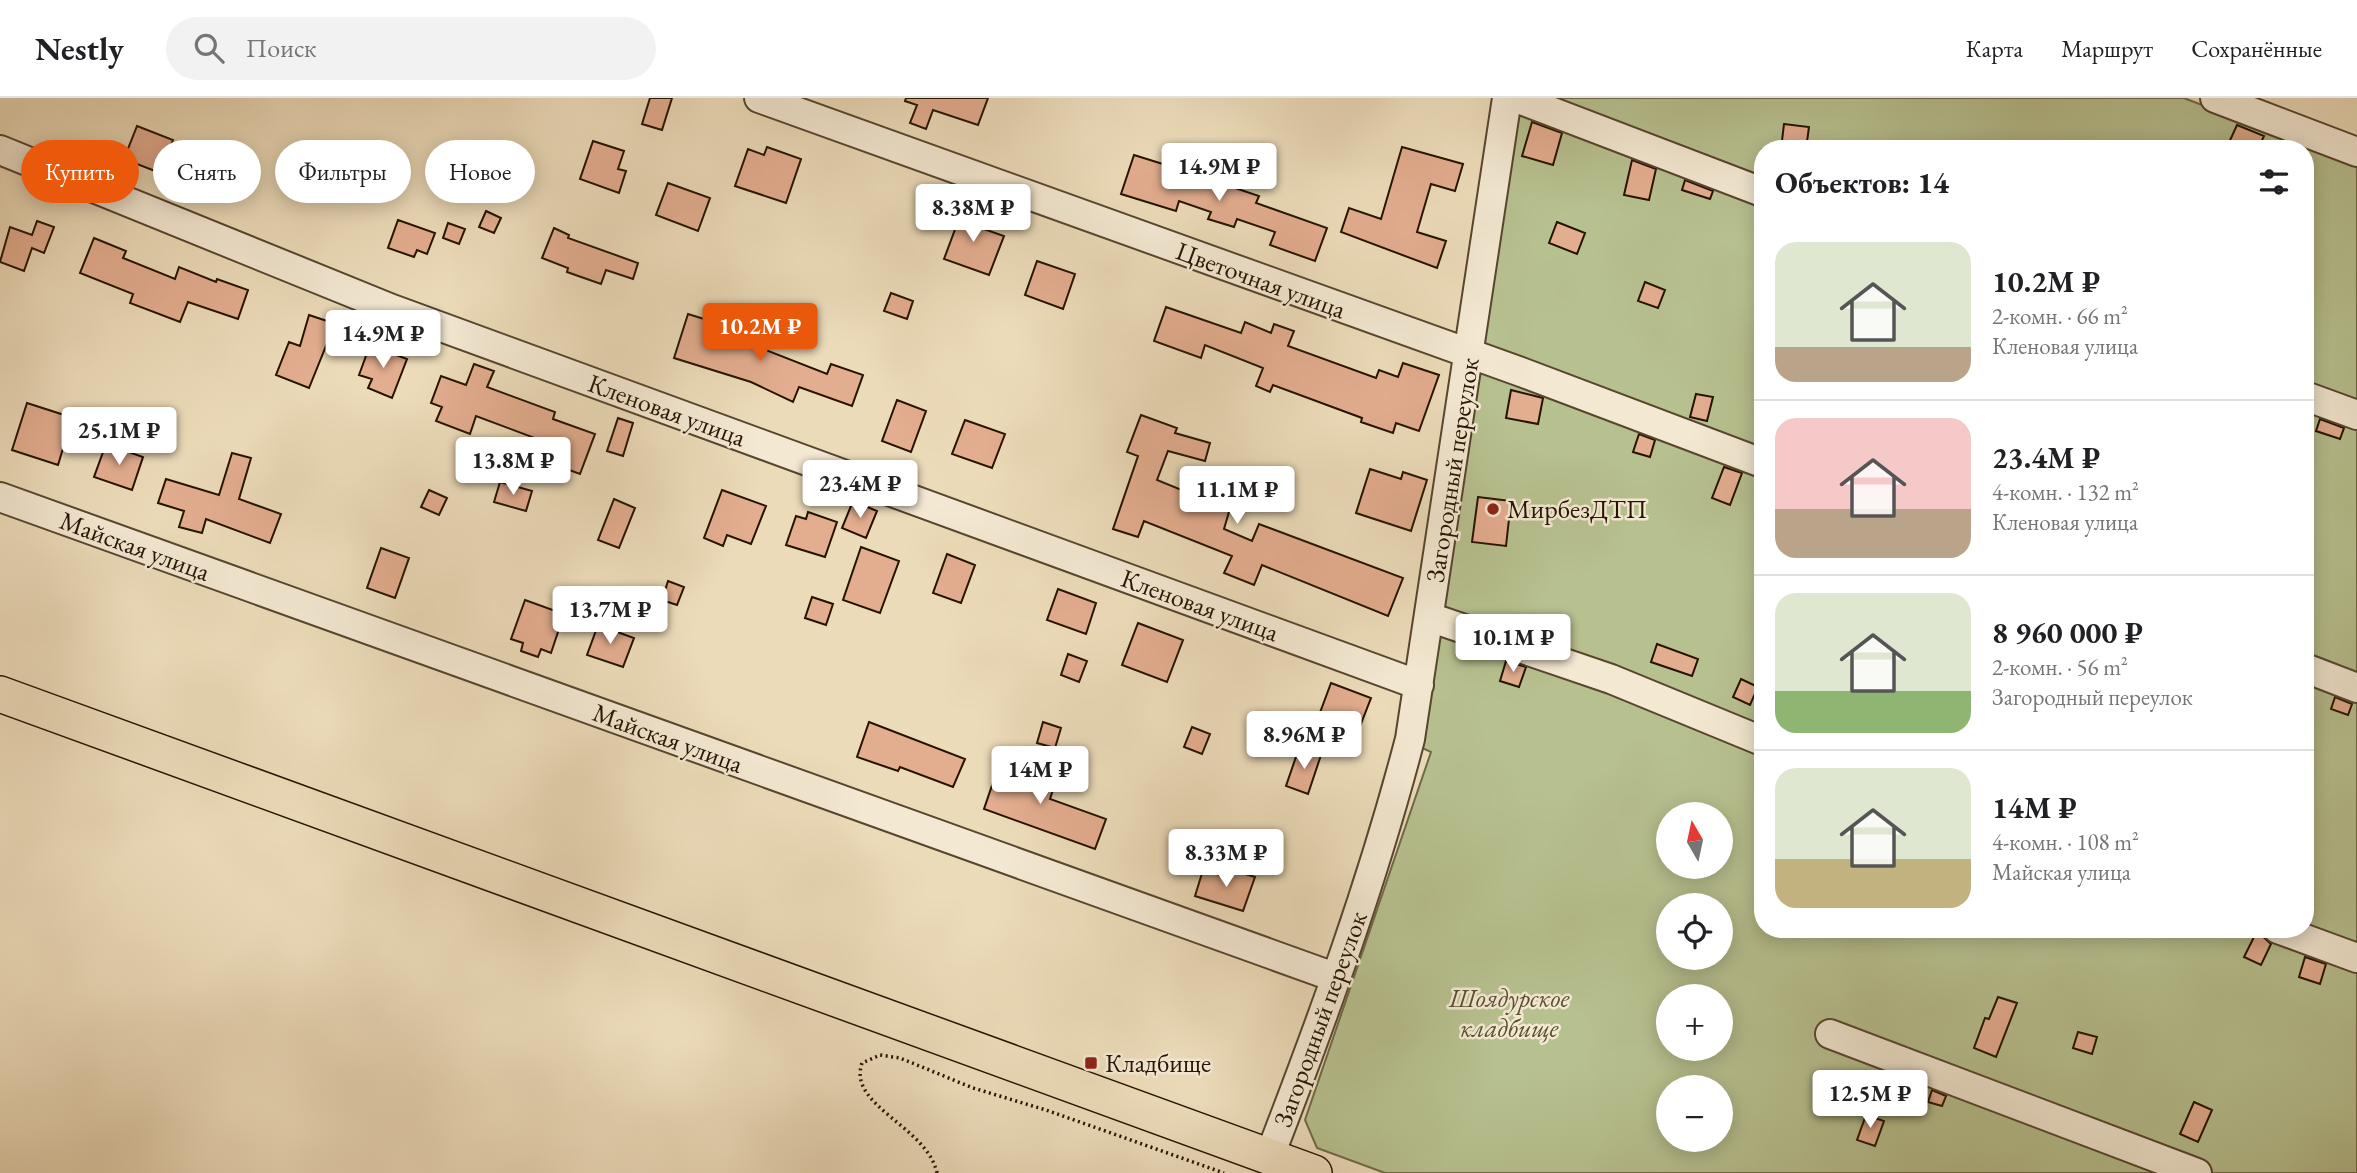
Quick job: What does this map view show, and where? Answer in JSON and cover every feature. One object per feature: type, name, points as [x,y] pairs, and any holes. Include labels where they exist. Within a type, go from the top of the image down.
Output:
[{"type":"main road","points":[[0,694],[1314,1173]]},
{"type":"street","name":"Цветочная улица","points":[[759,98],[1470,356],[1521,372],[1754,460]]},
{"type":"street","name":"Загородный переулок","points":[[1270,1155],[1337,978],[1385,834],[1410,739],[1507,98]]},
{"type":"street","points":[[1516,98],[1754,189]]},
{"type":"street","points":[[2215,98],[2357,152]]},
{"type":"street","name":"Кленовая улица","points":[[0,150],[392,309],[1419,685]]},
{"type":"street","points":[[2314,399],[2357,415]]},
{"type":"street","name":"Майская улица","points":[[0,498],[1337,978]]},
{"type":"street","points":[[1429,617],[1611,679],[1754,738]]},
{"type":"street","points":[[2314,671],[2357,688]]},
{"type":"street","points":[[2303,938],[2357,958]]},
{"type":"street","points":[[1830,1034],[2197,1173]]},
{"type":"path","points":[[937,1173],[934,1160],[923,1144],[863,1090],[858,1075],[862,1063],[880,1055],[900,1058],[973,1088],[1046,1110],[1224,1173]]},
{"type":"green space","name":"Шоядурское кладбище","points":[[1512,98],[2184,98],[2292,140],[1754,140],[1754,938],[2314,938],[2314,148],[2357,165],[2357,1173],[1385,1173],[1317,1148],[1305,1120],[1431,752],[1416,745]]},
{"type":"building","points":[[650,98],[672,98],[662,130],[642,124]]},
{"type":"building","points":[[906,98],[988,98],[978,125],[933,110],[926,129],[910,123],[917,105],[905,101]]},
{"type":"building","points":[[1532,122],[1562,133],[1553,165],[1522,156]]},
{"type":"building","points":[[1784,124],[1809,127],[1807,140],[1782,140]]},
{"type":"building","points":[[2237,125],[2264,136],[2262,140],[2230,140]]},
{"type":"building","points":[[137,126],[173,140],[153,140],[153,170],[139,165],[139,140],[131,140]]},
{"type":"building","points":[[593,141],[624,151],[618,169],[626,171],[619,193],[580,179]]},
{"type":"building","points":[[767,147],[801,159],[786,203],[735,186],[748,149],[764,155]]},
{"type":"building","points":[[1402,147],[1463,164],[1455,191],[1431,184],[1417,232],[1446,241],[1437,268],[1341,232],[1349,208],[1381,219]]},
{"type":"building","points":[[1134,155],[1166,165],[1169,155],[1191,162],[1188,172],[1259,196],[1256,203],[1327,228],[1315,261],[1270,245],[1275,232],[1237,219],[1234,227],[1208,219],[1211,212],[1179,201],[1176,211],[1121,194]]},
{"type":"building","points":[[1632,160],[1656,169],[1649,200],[1624,195]]},
{"type":"building","points":[[1685,180],[1713,191],[1710,199],[1682,190]]},
{"type":"building","points":[[668,183],[710,198],[698,231],[656,215]]},
{"type":"building","points":[[963,208],[980,214],[975,226],[1004,236],[989,275],[944,259]]},
{"type":"building","points":[[486,211],[501,218],[494,233],[479,227]]},
{"type":"building","points":[[398,220],[435,233],[427,254],[417,250],[414,257],[388,248]]},
{"type":"building","points":[[37,221],[54,227],[44,253],[32,248],[24,271],[0,262],[10,227],[32,235]]},
{"type":"building","points":[[1557,222],[1585,233],[1577,254],[1549,243]]},
{"type":"building","points":[[448,223],[465,229],[459,244],[443,238]]},
{"type":"building","points":[[554,228],[569,235],[568,238],[638,263],[633,279],[606,270],[601,284],[567,272],[568,268],[542,258]]},
{"type":"building","points":[[94,238],[126,251],[123,258],[175,279],[179,267],[216,282],[217,279],[248,290],[238,319],[188,302],[180,322],[130,303],[133,294],[80,273]]},
{"type":"building","points":[[1037,261],[1075,274],[1063,309],[1025,295]]},
{"type":"building","points":[[1645,282],[1665,290],[1658,308],[1638,301]]},
{"type":"building","points":[[891,293],[913,301],[907,319],[884,311]]},
{"type":"building","points":[[1166,307],[1241,333],[1245,322],[1271,333],[1274,324],[1294,331],[1288,346],[1376,378],[1379,370],[1398,377],[1403,363],[1439,375],[1419,431],[1396,423],[1393,433],[1361,422],[1362,418],[1273,385],[1270,392],[1256,386],[1263,368],[1205,345],[1201,358],[1154,341]]},
{"type":"building","points":[[688,314],[746,332],[743,341],[827,374],[831,364],[863,375],[852,406],[799,387],[793,402],[751,382],[674,358]]},
{"type":"building","points":[[309,315],[342,326],[337,344],[328,341],[309,388],[276,375],[289,342],[300,346]]},
{"type":"building","points":[[370,345],[407,359],[392,398],[368,388],[372,379],[359,375]]},
{"type":"building","points":[[474,364],[494,371],[487,387],[555,412],[553,419],[595,434],[580,474],[550,463],[556,446],[476,416],[470,434],[436,421],[442,407],[431,403],[441,376],[466,385]]},
{"type":"building","points":[[1511,390],[1543,398],[1538,424],[1506,418]]},
{"type":"building","points":[[1696,394],[1713,397],[1707,421],[1690,417]]},
{"type":"building","points":[[897,400],[926,411],[911,452],[882,441]]},
{"type":"building","points":[[27,403],[89,423],[81,447],[65,442],[58,465],[12,450]]},
{"type":"building","points":[[1141,415],[1177,428],[1175,433],[1210,443],[1205,461],[1168,451],[1157,480],[1213,503],[1222,473],[1239,478],[1224,529],[1252,541],[1259,524],[1403,578],[1388,616],[1262,565],[1254,585],[1224,573],[1232,556],[1144,521],[1138,537],[1113,529],[1138,456],[1127,452]]},
{"type":"building","points":[[618,418],[633,423],[623,456],[607,451]]},
{"type":"building","points":[[2320,419],[2344,428],[2340,439],[2316,431]]},
{"type":"building","points":[[965,420],[1005,434],[992,468],[952,454]]},
{"type":"building","points":[[1639,434],[1655,440],[1650,457],[1633,452]]},
{"type":"building","points":[[106,444],[143,457],[132,490],[94,477]]},
{"type":"building","points":[[232,453],[251,458],[239,499],[281,514],[270,543],[206,519],[202,533],[179,527],[184,511],[158,503],[166,479],[219,495]]},
{"type":"building","points":[[1724,467],[1742,473],[1730,505],[1712,498]]},
{"type":"building","points":[[1370,469],[1401,479],[1403,472],[1427,480],[1411,531],[1356,513]]},
{"type":"building","points":[[500,482],[532,491],[526,511],[494,502]]},
{"type":"building","points":[[429,490],[447,498],[439,515],[421,507]]},
{"type":"building","points":[[722,490],[766,506],[751,544],[727,535],[723,546],[704,538]]},
{"type":"building","points":[[1478,497],[1511,501],[1506,546],[1472,542]]},
{"type":"building","points":[[614,499],[635,508],[619,548],[598,540]]},
{"type":"building","points":[[853,501],[877,511],[866,538],[842,528]]},
{"type":"building","points":[[808,512],[837,522],[825,557],[786,545],[796,516],[806,519]]},
{"type":"building","points":[[861,547],[899,561],[880,613],[843,600]]},
{"type":"building","points":[[381,548],[409,558],[395,598],[367,588]]},
{"type":"building","points":[[947,554],[975,565],[961,603],[933,593]]},
{"type":"building","points":[[668,581],[684,587],[677,605],[662,600]]},
{"type":"building","points":[[1058,589],[1096,603],[1086,634],[1047,620]]},
{"type":"building","points":[[812,597],[833,604],[826,625],[805,618]]},
{"type":"building","points":[[525,600],[564,614],[551,653],[541,649],[538,657],[521,651],[523,643],[511,639]]},
{"type":"building","points":[[1138,623],[1183,640],[1167,682],[1122,665]]},
{"type":"building","points":[[598,625],[634,638],[623,667],[587,655]]},
{"type":"building","points":[[1657,644],[1698,659],[1692,676],[1651,662]]},
{"type":"building","points":[[1068,654],[1087,661],[1079,682],[1061,675]]},
{"type":"building","points":[[1506,661],[1526,667],[1519,687],[1500,681]]},
{"type":"building","points":[[1741,679],[1754,685],[1754,696],[1750,705],[1733,697]]},
{"type":"building","points":[[1331,683],[1371,698],[1357,734],[1318,718]]},
{"type":"building","points":[[2335,697],[2352,704],[2348,715],[2331,709]]},
{"type":"building","points":[[869,722],[965,759],[953,787],[900,767],[898,771],[857,757]]},
{"type":"building","points":[[1043,722],[1061,728],[1055,748],[1037,743]]},
{"type":"building","points":[[1192,727],[1210,734],[1202,754],[1184,747]]},
{"type":"building","points":[[1299,748],[1321,755],[1308,794],[1286,786]]},
{"type":"building","points":[[1000,762],[1056,781],[1050,799],[1106,819],[1095,849],[984,809]]},
{"type":"building","points":[[1229,869],[1255,877],[1243,911],[1195,896],[1203,870],[1226,877]]},
{"type":"building","points":[[2254,938],[2265,938],[2271,944],[2261,965],[2244,957]]},
{"type":"building","points":[[2305,957],[2326,964],[2320,984],[2299,977]]},
{"type":"building","points":[[1998,997],[2017,1003],[1996,1057],[1974,1048],[1985,1018],[1989,1019]]},
{"type":"building","points":[[2078,1032],[2097,1037],[2092,1054],[2073,1048]]},
{"type":"building","points":[[1932,1090],[1946,1096],[1942,1106],[1928,1102]]},
{"type":"building","points":[[2194,1102],[2212,1110],[2198,1142],[2180,1134]]},
{"type":"building","points":[[1866,1115],[1884,1121],[1875,1146],[1857,1140]]},
{"type":"place","name":"МирбезДТП","points":[[1493,509]]},
{"type":"place","name":"Кладбище","points":[[1091,1063]]}]
